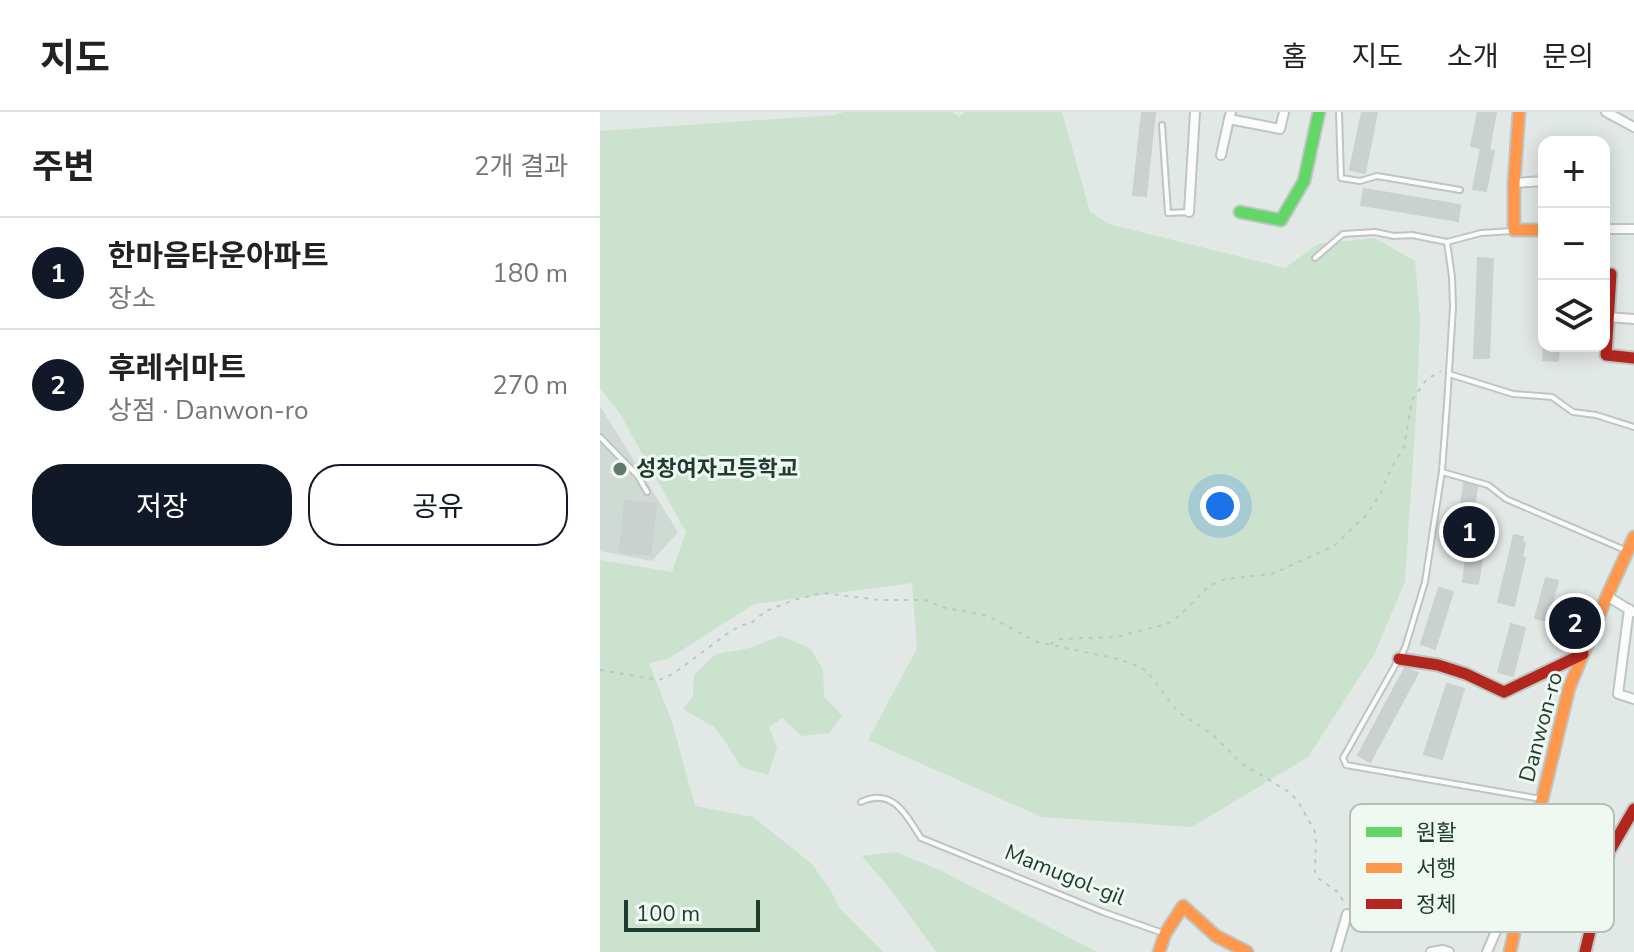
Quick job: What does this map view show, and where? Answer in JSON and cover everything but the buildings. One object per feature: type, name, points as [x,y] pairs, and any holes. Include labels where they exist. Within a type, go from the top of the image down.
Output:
[{"type":"street","points":[[1189,212],[1195,112]]},
{"type":"street","points":[[1221,155],[1230,116],[1280,129],[1284,112]]},
{"type":"street","points":[[1240,212],[1281,220],[1304,181],[1319,112]]},
{"type":"street","points":[[1519,112],[1514,230],[1538,230]]},
{"type":"street","points":[[1606,112],[1634,127]]},
{"type":"street","points":[[1514,183],[1538,181]]},
{"type":"street","points":[[1610,229],[1634,229]]},
{"type":"street","points":[[1610,288],[1611,274]]},
{"type":"street","points":[[1610,317],[1634,319]]},
{"type":"street","points":[[1606,352],[1606,355],[1634,358]]},
{"type":"street","name":"Danwon-ro","points":[[1541,804],[1569,688],[1607,596],[1630,553],[1634,537]]},
{"type":"street","points":[[1607,596],[1632,611],[1618,694],[1634,699]]},
{"type":"street","name":"Danwon-ro","points":[[1399,659],[1438,665],[1504,692],[1583,654]]},
{"type":"street","points":[[1614,843],[1634,809]]},
{"type":"street","points":[[1159,952],[1165,934],[1183,906],[1216,936],[1247,952]]},
{"type":"street","points":[[1336,952],[1347,914]]},
{"type":"street","points":[[1487,952],[1496,932]]},
{"type":"street","name":"Danwon-ro","points":[[1510,952],[1514,932]]},
{"type":"street","points":[[1585,952],[1590,932]]},
{"type":"street","points":[[1431,952],[1449,952]]},
{"type":"lane","points":[[1339,112],[1341,178],[1360,181],[1377,176],[1460,190]]},
{"type":"lane","points":[[1162,125],[1168,213],[1189,212]]},
{"type":"lane","points":[[1315,258],[1343,234],[1375,232],[1447,242],[1481,233],[1514,230]]},
{"type":"lane","points":[[1447,242],[1453,307],[1449,374],[1442,471],[1425,582],[1405,648],[1343,758],[1346,765],[1542,800]]},
{"type":"lane","points":[[1449,374],[1513,394],[1552,397],[1573,412],[1596,415],[1634,427]]},
{"type":"lane","points":[[600,437],[638,476],[647,492]]},
{"type":"lane","points":[[1442,471],[1488,485],[1506,499],[1630,553]]},
{"type":"lane","name":"Mamugol-gil","points":[[861,802],[871,797],[893,801],[921,838],[1165,934]]},
{"type":"path","points":[[1049,644],[1060,639],[1116,637],[1167,624],[1217,582],[1272,574],[1334,546],[1366,515],[1380,495],[1404,446],[1412,400],[1427,379],[1438,371],[1449,374]]},
{"type":"path","points":[[600,670],[659,680],[673,674],[731,631],[750,624],[766,611],[822,593],[881,600],[925,600],[941,607],[988,616],[1037,642],[1118,659],[1141,667],[1177,711],[1212,734],[1241,763],[1289,792],[1298,801],[1315,832],[1315,872],[1318,878],[1339,893],[1347,914]]},
{"type":"shaded area","name":"성창여자고등학교","points":[[600,406],[678,532],[652,561],[600,551]]},
{"type":"green space","points":[[844,112],[953,112],[959,117],[965,112],[1062,112],[1090,212],[1109,224],[1285,268],[1318,244],[1375,238],[1415,261],[1420,319],[1405,581],[1375,653],[1308,757],[1192,827],[1042,817],[868,740],[917,648],[912,583],[754,604],[668,659],[649,663],[672,722],[695,806],[753,817],[812,864],[840,909],[883,952],[600,952],[600,560],[672,572],[686,532],[619,412],[600,388],[600,131]]},
{"type":"green space","points":[[781,636],[811,649],[823,670],[824,697],[842,715],[829,733],[802,736],[782,718],[769,727],[777,748],[768,775],[741,767],[714,727],[683,709],[693,696],[694,675],[716,654],[750,648]]},
{"type":"green space","points":[[895,852],[942,871],[1097,952],[936,952],[862,856]]},
{"type":"traffic: fast","points":[[1240,212],[1281,220],[1304,181],[1319,112]]},
{"type":"traffic: slow","points":[[1519,112],[1514,230],[1538,230]]},
{"type":"traffic: slow","points":[[1541,804],[1569,688],[1634,537]]},
{"type":"traffic: slow","points":[[1159,952],[1165,934],[1183,906],[1216,936],[1247,952]]},
{"type":"traffic: slow","points":[[1510,952],[1514,932]]},
{"type":"traffic: jam","points":[[1611,274],[1606,355],[1634,358]]},
{"type":"traffic: jam","points":[[1399,659],[1438,665],[1504,692],[1583,654]]},
{"type":"traffic: jam","points":[[1614,843],[1634,809]]},
{"type":"traffic: jam","points":[[1585,952],[1590,932]]},
{"type":"place","name":"성창여자고등학교","points":[[620,469]]},
{"type":"place","name":"한마음타운아파트","points":[[1469,532]]},
{"type":"place","name":"후레쉬마트","points":[[1575,623]]}]
